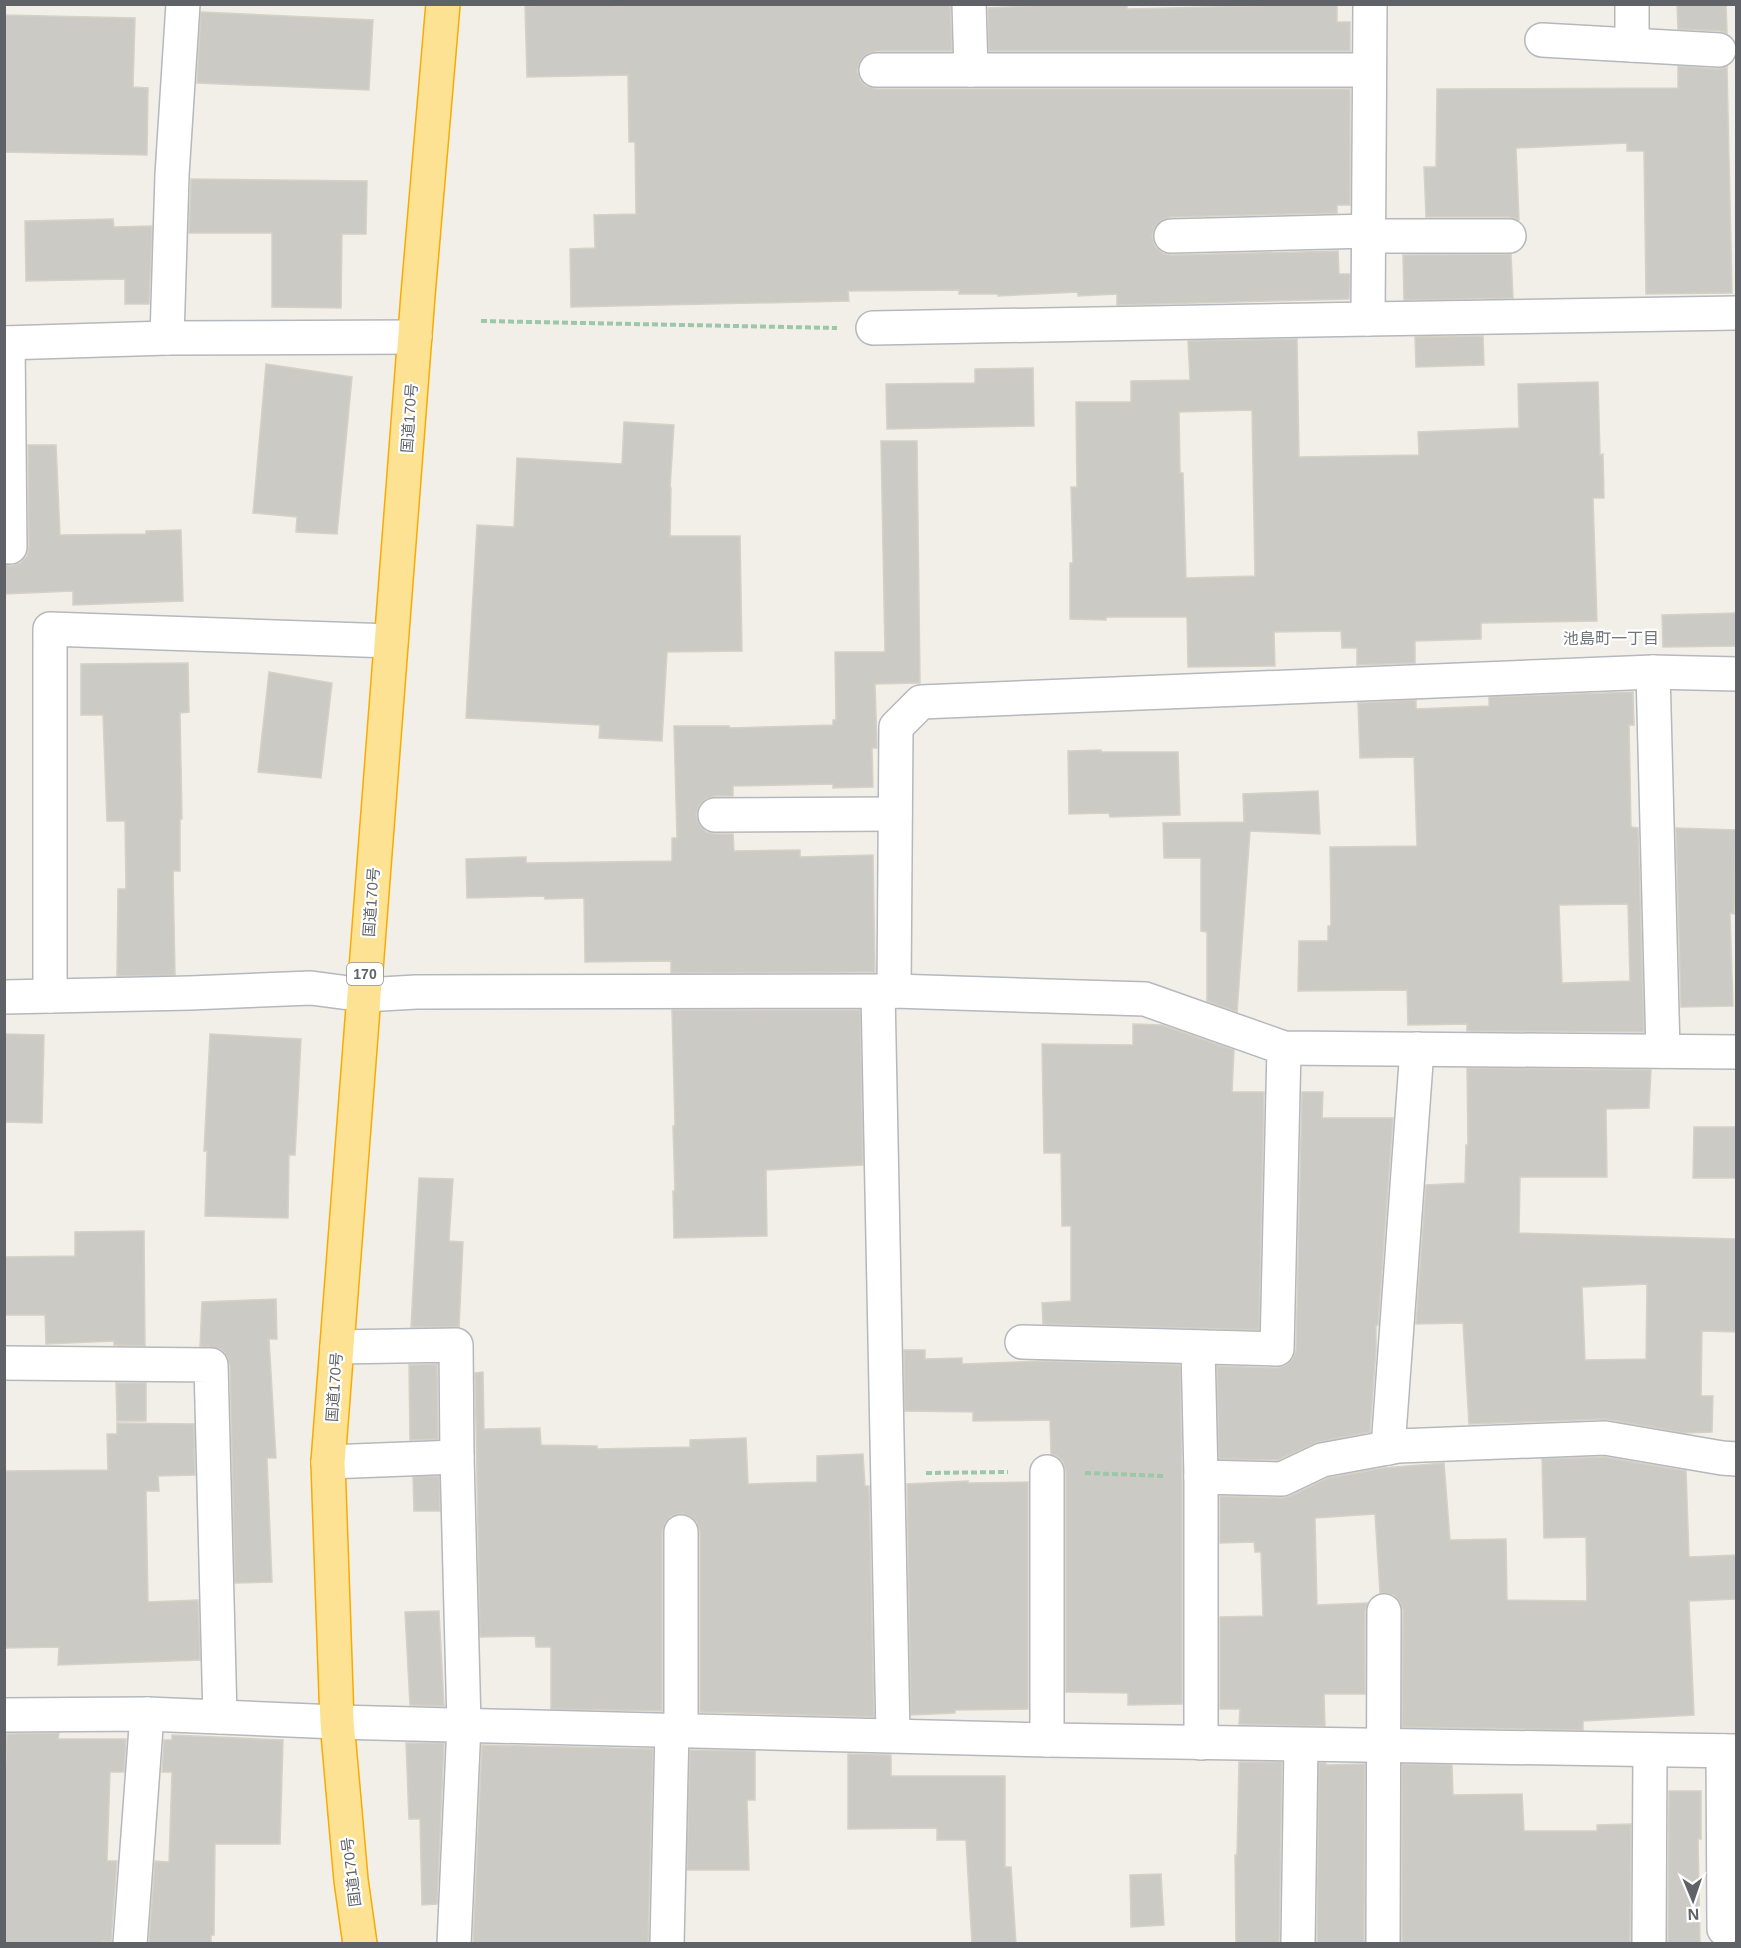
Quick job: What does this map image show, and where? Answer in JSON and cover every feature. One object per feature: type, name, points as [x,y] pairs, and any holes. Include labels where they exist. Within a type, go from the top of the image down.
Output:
[{"type":"highway","name":"国道170号","points":[[360,1944],[351,1880],[337,1722],[328,1462],[443,4]]},
{"type":"street","points":[[167,339],[172,175],[183,4]]},
{"type":"street","points":[[969,4],[971,70]]},
{"type":"street","points":[[1368,319],[1370,4]]},
{"type":"street","points":[[1632,4],[1632,45]]},
{"type":"street","points":[[1542,40],[1719,50]]},
{"type":"street","points":[[876,70],[1369,70]]},
{"type":"street","points":[[1171,236],[1369,234],[1509,236]]},
{"type":"street","points":[[873,328],[1737,313]]},
{"type":"street","points":[[10,547],[6,343],[415,337]]},
{"type":"street","points":[[50,996],[50,629],[392,641]]},
{"type":"street","points":[[893,1735],[886,991],[895,814],[896,727],[921,702],[1653,672],[1737,674]]},
{"type":"street","points":[[1653,672],[1663,1051]]},
{"type":"street","points":[[714,815],[895,814]]},
{"type":"street","points":[[4,997],[311,988],[364,995],[416,992],[886,991],[1145,999],[1284,1047],[1737,1052]]},
{"type":"street","points":[[1022,1342],[1277,1349],[1284,1047]]},
{"type":"street","points":[[1388,1448],[1417,1049]]},
{"type":"street","points":[[337,1347],[456,1345],[464,1725],[454,1944]]},
{"type":"street","points":[[1198,1347],[1201,1477],[1201,1743]]},
{"type":"street","points":[[4,1363],[210,1365],[220,1717]]},
{"type":"street","points":[[1201,1477],[1282,1479],[1322,1460],[1388,1448],[1605,1438],[1737,1459]]},
{"type":"street","points":[[328,1462],[457,1457]]},
{"type":"street","points":[[1047,1472],[1047,1740]]},
{"type":"street","points":[[667,1944],[677,1730],[681,1532]]},
{"type":"street","points":[[1383,1944],[1384,1611]]},
{"type":"street","points":[[130,1944],[147,1714]]},
{"type":"street","points":[[4,1715],[147,1714],[337,1722],[1047,1740],[1730,1751],[1724,1929]]},
{"type":"street","points":[[1298,1943],[1301,1745]]},
{"type":"street","points":[[1649,1944],[1650,1750]]},
{"type":"path","points":[[481,321],[873,328]]},
{"type":"building","points":[[612,4],[612,6],[950,4],[952,51],[876,51],[867,54],[860,61],[857,71],[860,80],[866,86],[876,89],[1350,89],[1350,205],[1337,205],[1337,213],[1170,217],[1162,220],[1155,227],[1152,236],[1155,246],[1163,253],[1171,255],[1338,251],[1339,274],[1350,274],[1349,299],[1117,305],[1117,294],[1078,296],[1078,292],[998,296],[998,294],[959,294],[959,290],[848,291],[849,301],[571,307],[570,249],[595,248],[594,215],[636,214],[635,142],[629,142],[628,75],[527,77],[525,6]]},
{"type":"building","points":[[1066,4],[1127,5],[1127,9],[1337,4],[1337,22],[1350,22],[1350,51],[989,51],[988,8]]},
{"type":"building","points":[[1677,4],[1726,4],[1727,33],[1678,29]]},
{"type":"building","points":[[201,12],[373,20],[369,90],[197,83]]},
{"type":"building","points":[[4,15],[135,18],[133,87],[148,88],[147,155],[4,152]]},
{"type":"building","points":[[1678,66],[1718,69],[1727,67],[1732,293],[1646,294],[1644,151],[1627,151],[1627,143],[1516,148],[1519,220],[1509,217],[1426,217],[1424,167],[1436,167],[1437,89],[1678,88]]},
{"type":"building","points":[[191,179],[367,181],[366,234],[342,234],[341,308],[272,307],[272,233],[189,233]]},
{"type":"building","points":[[113,219],[114,227],[152,226],[149,304],[125,304],[125,279],[26,281],[25,221]]},
{"type":"building","points":[[1511,254],[1513,298],[1404,300],[1403,255]]},
{"type":"building","points":[[1483,336],[1484,365],[1416,367],[1415,337]]},
{"type":"building","points":[[1297,339],[1299,457],[1419,455],[1418,432],[1519,428],[1518,384],[1598,382],[1604,498],[1593,498],[1597,621],[1481,623],[1481,639],[1415,641],[1415,663],[1357,665],[1357,648],[1342,648],[1341,631],[1274,632],[1275,666],[1188,667],[1187,617],[1070,619],[1070,563],[1073,563],[1071,487],[1077,487],[1076,402],[1131,402],[1131,381],[1190,380],[1188,341]],"holes":[[[1252,410],[1255,576],[1186,578],[1179,412]]]},
{"type":"building","points":[[266,364],[352,377],[337,534],[296,532],[297,517],[253,513]]},
{"type":"building","points":[[1033,368],[1034,426],[887,429],[886,384],[975,383],[975,369]]},
{"type":"building","points":[[624,422],[674,425],[670,536],[740,536],[742,651],[667,652],[662,741],[599,738],[600,725],[466,718],[477,525],[514,527],[517,458],[622,464]]},
{"type":"building","points":[[881,441],[917,441],[920,683],[875,684],[877,748],[872,748],[873,787],[833,788],[833,784],[733,786],[733,796],[715,796],[706,799],[699,805],[696,815],[699,824],[706,832],[733,834],[734,851],[800,850],[800,857],[873,855],[875,972],[671,973],[671,961],[585,962],[584,898],[545,899],[544,896],[467,898],[466,859],[526,857],[526,863],[672,861],[672,838],[677,838],[674,726],[729,726],[730,728],[833,725],[833,720],[836,720],[835,652],[885,652]]},
{"type":"building","points":[[28,445],[56,445],[60,535],[146,534],[146,531],[181,530],[183,601],[73,605],[73,591],[4,594],[4,564],[11,566],[20,563],[27,556],[29,547]]},
{"type":"building","points":[[1737,613],[1737,646],[1663,647],[1662,615]]},
{"type":"building","points":[[188,663],[189,712],[180,713],[182,819],[180,819],[180,871],[173,871],[175,975],[117,976],[118,889],[126,889],[125,821],[107,821],[103,715],[81,715],[81,664]]},
{"type":"building","points":[[269,672],[332,683],[321,778],[258,772]]},
{"type":"building","points":[[1633,692],[1634,725],[1629,725],[1631,827],[1638,828],[1644,1032],[1467,1031],[1467,1024],[1408,1025],[1407,990],[1298,991],[1299,941],[1328,941],[1328,926],[1331,926],[1330,847],[1417,846],[1414,757],[1360,758],[1358,703],[1416,700],[1416,709],[1489,706],[1489,697]],"holes":[[[1628,904],[1630,981],[1562,983],[1559,905]]]},
{"type":"building","points":[[1101,750],[1101,752],[1178,752],[1180,815],[1110,817],[1109,813],[1069,814],[1068,751]]},
{"type":"building","points":[[1318,791],[1320,834],[1250,831],[1237,1012],[1207,1001],[1207,932],[1201,931],[1201,858],[1164,858],[1163,823],[1244,822],[1243,794]]},
{"type":"building","points":[[1676,828],[1736,830],[1734,914],[1730,913],[1733,1006],[1681,1007]]},
{"type":"building","points":[[672,1010],[860,1010],[863,1165],[766,1170],[767,1236],[674,1238],[673,1126],[675,1126]]},
{"type":"building","points":[[1133,1024],[1162,1025],[1234,1050],[1232,1092],[1264,1092],[1259,1330],[1043,1324],[1042,1303],[1071,1301],[1071,1226],[1062,1226],[1061,1153],[1044,1153],[1042,1044],[1133,1045]]},
{"type":"building","points":[[4,1034],[44,1035],[42,1123],[4,1122]]},
{"type":"building","points":[[210,1034],[301,1039],[295,1155],[289,1155],[288,1218],[205,1216],[207,1151],[204,1151]]},
{"type":"building","points":[[1467,1068],[1651,1070],[1649,1108],[1606,1109],[1607,1177],[1520,1177],[1519,1233],[1737,1239],[1737,1332],[1702,1331],[1701,1396],[1713,1396],[1712,1432],[1685,1433],[1605,1419],[1469,1424],[1463,1323],[1416,1324],[1426,1185],[1465,1183],[1466,1145],[1468,1145]],"holes":[[[1647,1284],[1646,1359],[1585,1360],[1582,1287]]]},
{"type":"building","points":[[1302,1092],[1323,1092],[1322,1118],[1393,1118],[1378,1325],[1376,1325],[1370,1432],[1318,1442],[1278,1460],[1219,1459],[1217,1366],[1277,1368],[1286,1365],[1293,1358],[1296,1350]]},
{"type":"building","points":[[1694,1127],[1737,1127],[1737,1178],[1693,1178]]},
{"type":"building","points":[[419,1178],[453,1179],[449,1241],[463,1242],[459,1327],[411,1327]]},
{"type":"building","points":[[144,1231],[145,1346],[114,1345],[114,1341],[46,1344],[45,1315],[4,1315],[4,1257],[75,1256],[75,1232]]},
{"type":"building","points":[[276,1299],[277,1339],[269,1339],[276,1458],[267,1458],[272,1582],[235,1583],[230,1365],[221,1349],[200,1346],[202,1302]]},
{"type":"building","points":[[904,1350],[925,1350],[925,1359],[962,1358],[962,1364],[1046,1361],[1180,1365],[1182,1704],[1128,1705],[1128,1693],[1066,1692],[1066,1472],[1063,1462],[1051,1454],[1050,1420],[973,1421],[973,1412],[905,1411]]},
{"type":"building","points":[[437,1364],[438,1439],[410,1440],[409,1365]]},
{"type":"building","points":[[483,1372],[484,1429],[540,1428],[541,1445],[597,1446],[597,1449],[690,1447],[690,1440],[746,1438],[748,1484],[817,1482],[817,1456],[863,1454],[865,1486],[869,1486],[874,1717],[700,1712],[700,1532],[697,1522],[682,1513],[671,1516],[662,1532],[662,1711],[551,1709],[551,1647],[536,1647],[535,1636],[480,1637],[475,1373]]},
{"type":"building","points":[[116,1383],[146,1383],[146,1421],[117,1421]]},
{"type":"building","points":[[117,1423],[194,1424],[195,1475],[158,1476],[159,1491],[146,1491],[148,1602],[198,1600],[200,1660],[58,1665],[59,1647],[4,1648],[4,1471],[108,1470],[107,1434],[117,1434]]},
{"type":"building","points":[[1604,1457],[1686,1471],[1689,1557],[1737,1555],[1737,1599],[1689,1601],[1694,1715],[1583,1721],[1583,1730],[1402,1727],[1403,1610],[1394,1595],[1380,1593],[1375,1514],[1315,1518],[1317,1605],[1367,1603],[1365,1611],[1365,1694],[1324,1694],[1325,1726],[1239,1724],[1240,1709],[1220,1709],[1220,1617],[1263,1616],[1261,1552],[1255,1552],[1254,1542],[1220,1543],[1220,1496],[1282,1498],[1328,1478],[1383,1468],[1444,1463],[1450,1540],[1506,1539],[1507,1600],[1587,1601],[1586,1537],[1544,1538],[1542,1459]]},
{"type":"building","points":[[439,1476],[440,1511],[414,1511],[413,1477]]},
{"type":"building","points":[[968,1481],[968,1483],[1028,1482],[1028,1709],[955,1710],[955,1713],[911,1715],[907,1484]]},
{"type":"building","points":[[439,1611],[444,1706],[410,1705],[405,1612]]},
{"type":"building","points":[[59,1733],[58,1739],[126,1739],[124,1772],[110,1772],[107,1861],[117,1861],[111,1942],[102,1941],[101,1944],[4,1944],[4,1766],[6,1766],[7,1734]]},
{"type":"building","points":[[172,1735],[283,1740],[280,1844],[215,1844],[214,1935],[211,1935],[211,1944],[149,1943],[155,1861],[169,1862],[172,1772],[162,1772],[164,1740],[172,1740]]},
{"type":"building","points":[[406,1743],[444,1743],[437,1904],[422,1905],[420,1819],[409,1819]]},
{"type":"building","points":[[482,1745],[653,1749],[648,1944],[473,1944]]},
{"type":"building","points":[[690,1750],[755,1751],[755,1800],[747,1800],[749,1870],[687,1870]]},
{"type":"building","points":[[848,1754],[891,1755],[891,1776],[1005,1776],[1005,1867],[1011,1867],[1016,1944],[972,1944],[966,1840],[937,1840],[937,1828],[848,1829]]},
{"type":"building","points":[[1239,1762],[1282,1762],[1279,1944],[1236,1944],[1235,1855],[1237,1855]]},
{"type":"building","points":[[1319,1763],[1326,1763],[1326,1765],[1365,1764],[1364,1943],[1317,1944]]},
{"type":"building","points":[[1402,1764],[1452,1765],[1453,1795],[1522,1794],[1524,1831],[1597,1831],[1597,1825],[1631,1824],[1630,1944],[1402,1944]]},
{"type":"building","points":[[1669,1791],[1701,1791],[1701,1839],[1698,1839],[1700,1944],[1668,1944]]},
{"type":"building","points":[[1161,1874],[1164,1925],[1131,1927],[1130,1875]]},
{"type":"district","name":"池島町一丁目","points":[[1611,638]]}]
